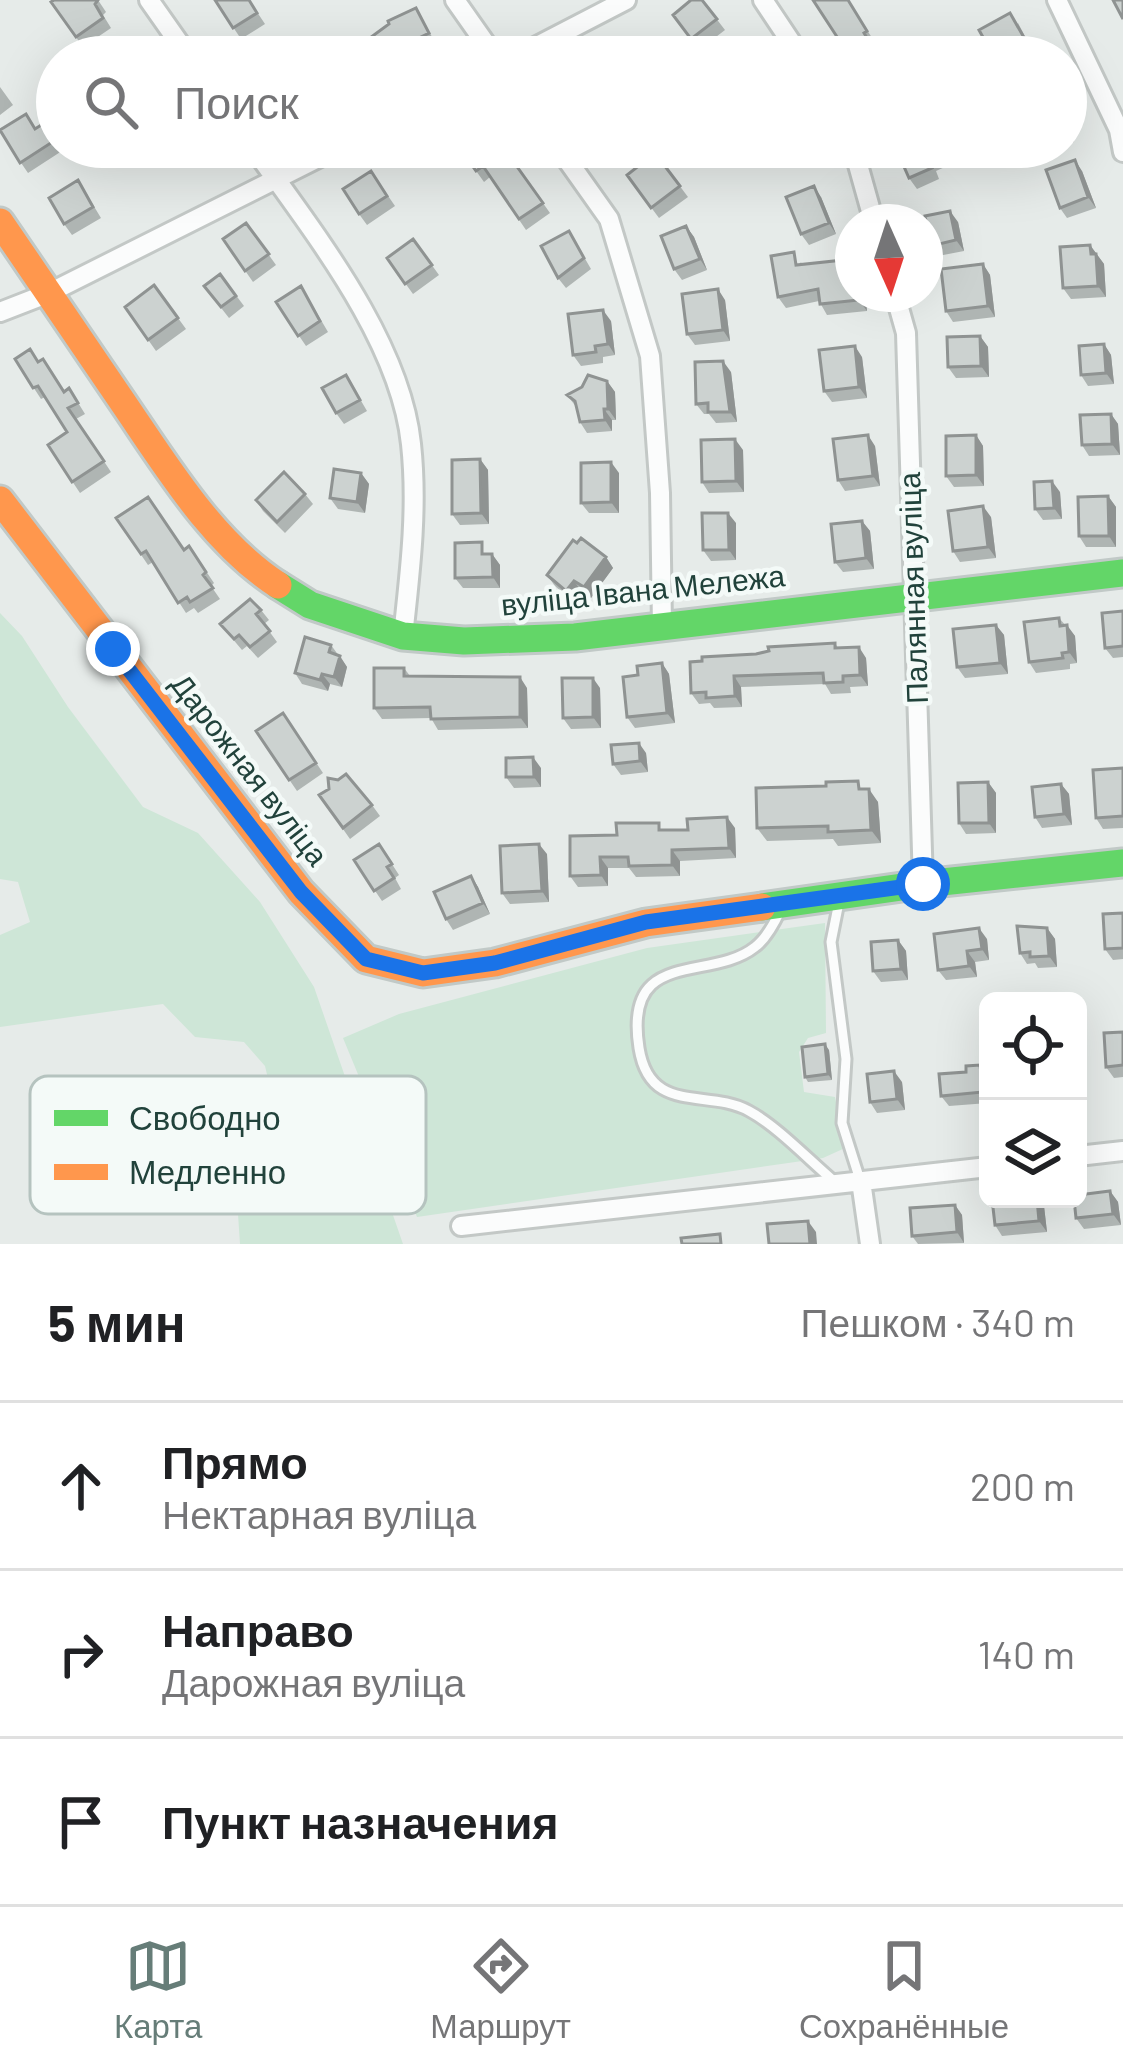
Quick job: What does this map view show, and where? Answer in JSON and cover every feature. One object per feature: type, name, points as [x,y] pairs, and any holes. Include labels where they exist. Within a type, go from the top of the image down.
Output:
[{"type":"street","points":[[149,0],[175,36]]},
{"type":"street","points":[[455,0],[480,36]]},
{"type":"street","points":[[557,36],[626,0]]},
{"type":"street","points":[[763,0],[787,36]]},
{"type":"street","points":[[1057,0],[1074,36]]},
{"type":"street","points":[[1087,63],[1119,130],[1123,152]]},
{"type":"street","points":[[268,168],[359,304],[394,376],[411,440],[414,532],[403,636]]},
{"type":"street","points":[[0,312],[49,293],[299,168]]},
{"type":"street","points":[[573,168],[609,219],[650,356],[660,493],[662,626]]},
{"type":"street","points":[[859,168],[869,204]]},
{"type":"street","name":"вуліца Івана Мележа","points":[[0,222],[170,469],[210,521],[261,574],[310,605],[403,636],[524,640],[1123,573]]},
{"type":"street","name":"Палянная вуліца","points":[[900,312],[906,333],[923,884]]},
{"type":"street","name":"Дарожная вуліца","points":[[0,500],[301,892],[366,959],[423,973],[495,963],[646,922],[783,904]]},
{"type":"street","points":[[783,904],[1123,863]]},
{"type":"street","points":[[1087,1155],[1123,1151]]},
{"type":"street","points":[[461,1226],[979,1168]]},
{"type":"street","points":[[861,1181],[870,1244]]},
{"type":"lane","points":[[840,896],[831,942],[846,1059],[842,1123],[861,1181]]},
{"type":"lane","points":[[783,904],[756,946],[679,969],[653,985],[639,1009],[640,1050],[647,1072],[673,1096],[750,1111],[837,1184]]},
{"type":"green space","points":[[0,613],[22,636],[143,807],[198,833],[260,902],[314,987],[345,1076],[267,1076],[265,1066],[244,1042],[195,1037],[163,1004],[0,1027],[0,935],[30,922],[18,882],[0,879]]},
{"type":"green space","points":[[825,923],[826,1033],[808,1038],[799,1052],[804,1092],[835,1097],[845,1148],[823,1158],[417,1217],[426,1214],[426,1076],[359,1076],[343,1038],[399,1014],[647,948]]},
{"type":"green space","points":[[238,1214],[393,1214],[403,1244],[240,1244]]},
{"type":"building","points":[[98,0],[95,4],[103,18],[75,36],[51,2]]},
{"type":"building","points":[[215,0],[249,0],[257,13],[233,28]]},
{"type":"building","points":[[691,0],[702,0],[717,19],[689,36],[673,15]]},
{"type":"building","points":[[813,0],[848,0],[867,31],[866,36],[836,36]]},
{"type":"building","points":[[1113,0],[1123,0],[1123,19]]},
{"type":"building","points":[[416,8],[429,33],[373,36],[388,21]]},
{"type":"building","points":[[1010,13],[1023,36],[982,36],[979,30]]},
{"type":"building","points":[[26,114],[36,128],[36,153],[20,163],[0,130]]},
{"type":"building","points":[[484,168],[518,168],[543,203],[519,219]]},
{"type":"building","points":[[636,168],[666,168],[680,186],[651,208],[627,175]]},
{"type":"building","points":[[905,168],[932,168],[909,178]]},
{"type":"building","points":[[1078,168],[1088,197],[1060,208],[1046,170]]},
{"type":"building","points":[[371,171],[387,196],[359,214],[343,189]]},
{"type":"building","points":[[78,180],[93,207],[64,224],[49,198]]},
{"type":"building","points":[[814,186],[829,223],[801,234],[786,197]]},
{"type":"building","points":[[950,211],[956,240],[943,243],[943,212]]},
{"type":"building","points":[[246,223],[269,254],[245,271],[223,239]]},
{"type":"building","points":[[686,226],[700,259],[674,269],[661,236]]},
{"type":"building","points":[[569,231],[584,258],[558,278],[541,246]]},
{"type":"building","points":[[413,239],[432,265],[405,284],[387,258]]},
{"type":"building","points":[[1090,245],[1091,254],[1096,254],[1098,286],[1063,288],[1060,247]]},
{"type":"building","points":[[794,252],[796,265],[835,261],[835,302],[820,304],[818,289],[778,297],[771,256]]},
{"type":"building","points":[[983,264],[988,306],[946,311],[943,269]]},
{"type":"building","points":[[220,274],[236,296],[221,307],[204,286]]},
{"type":"building","points":[[154,285],[178,318],[148,340],[125,307]]},
{"type":"building","points":[[301,286],[320,321],[298,336],[276,302]]},
{"type":"building","points":[[718,289],[723,330],[687,334],[682,294]]},
{"type":"building","points":[[603,310],[608,344],[595,346],[596,352],[573,355],[568,314]]},
{"type":"building","points":[[980,336],[981,366],[948,367],[947,337]]},
{"type":"building","points":[[1104,344],[1106,373],[1081,375],[1079,346]]},
{"type":"building","points":[[855,346],[859,387],[824,391],[819,350]]},
{"type":"building","points":[[30,349],[38,362],[43,359],[64,392],[69,388],[78,403],[68,408],[104,461],[72,482],[48,445],[67,432],[15,359]]},
{"type":"building","points":[[723,361],[730,412],[708,412],[708,403],[696,404],[695,362]]},
{"type":"building","points":[[346,375],[360,400],[336,413],[322,388]]},
{"type":"building","points":[[588,375],[607,381],[605,420],[580,422],[575,401],[567,395],[582,387]]},
{"type":"building","points":[[1111,414],[1112,444],[1082,445],[1080,415]]},
{"type":"building","points":[[868,435],[873,476],[838,480],[833,439]]},
{"type":"building","points":[[976,435],[976,475],[946,476],[946,436]]},
{"type":"building","points":[[735,439],[736,481],[702,482],[701,440]]},
{"type":"building","points":[[480,459],[481,513],[452,514],[452,460]]},
{"type":"building","points":[[611,462],[611,502],[581,503],[581,463]]},
{"type":"building","points":[[334,469],[361,473],[357,502],[330,498]]},
{"type":"building","points":[[284,472],[305,494],[277,522],[256,500]]},
{"type":"building","points":[[1052,481],[1054,508],[1035,509],[1034,482]]},
{"type":"building","points":[[1108,496],[1109,536],[1079,536],[1078,497]]},
{"type":"building","points":[[148,497],[184,550],[189,546],[213,588],[190,602],[187,597],[178,603],[146,551],[141,554],[116,518]]},
{"type":"building","points":[[983,506],[988,547],[953,551],[948,511]]},
{"type":"building","points":[[702,513],[728,513],[729,550],[703,550]]},
{"type":"building","points":[[862,521],[866,558],[835,562],[831,524]]},
{"type":"building","points":[[581,538],[606,557],[584,587],[574,581],[566,591],[547,575],[573,540],[577,543]]},
{"type":"building","points":[[482,542],[482,554],[492,554],[493,577],[455,578],[455,543]]},
{"type":"building","points":[[250,599],[270,631],[250,647],[220,624]]},
{"type":"building","points":[[1123,611],[1123,646],[1105,648],[1102,613]]},
{"type":"building","points":[[1059,618],[1060,626],[1067,625],[1069,652],[1062,653],[1063,658],[1029,662],[1024,622]]},
{"type":"building","points":[[996,625],[1000,663],[957,667],[953,629]]},
{"type":"building","points":[[305,637],[331,645],[329,652],[340,656],[334,677],[322,674],[320,680],[295,673]]},
{"type":"building","points":[[835,643],[835,648],[859,647],[860,675],[824,683],[823,673],[734,676],[735,696],[706,698],[706,692],[691,693],[690,662],[702,661],[702,657]]},
{"type":"building","points":[[662,663],[667,713],[627,717],[623,677],[638,675],[637,666]]},
{"type":"building","points":[[374,668],[404,668],[404,676],[520,677],[520,717],[431,719],[430,707],[374,708]]},
{"type":"building","points":[[562,678],[593,678],[593,717],[563,718]]},
{"type":"building","points":[[283,713],[316,763],[289,780],[256,731]]},
{"type":"building","points":[[639,743],[640,761],[613,764],[611,745]]},
{"type":"building","points":[[533,757],[534,777],[506,777],[506,758]]},
{"type":"building","points":[[1123,768],[1123,816],[1096,818],[1093,770]]},
{"type":"building","points":[[346,774],[372,805],[343,828],[319,795],[329,789],[328,778],[338,780]]},
{"type":"building","points":[[858,781],[859,789],[869,789],[871,830],[757,828],[756,788]]},
{"type":"building","points":[[988,782],[989,823],[959,823],[958,783]]},
{"type":"building","points":[[1061,784],[1064,814],[1035,817],[1032,787]]},
{"type":"building","points":[[727,817],[729,848],[672,850],[672,865],[629,866],[628,857],[600,857],[601,875],[570,876],[570,836],[617,835],[616,823],[659,823],[659,830],[688,830],[687,819]]},
{"type":"building","points":[[379,844],[392,864],[387,867],[394,878],[374,891],[354,860]]},
{"type":"building","points":[[539,844],[542,891],[502,893],[500,846]]},
{"type":"building","points":[[471,876],[483,903],[446,919],[434,892]]},
{"type":"building","points":[[1123,913],[1123,948],[1105,949],[1103,914]]},
{"type":"building","points":[[1017,926],[1047,928],[1049,956],[1020,953]]},
{"type":"building","points":[[979,928],[982,949],[967,951],[969,966],[938,970],[934,934]]},
{"type":"building","points":[[898,940],[901,969],[873,971],[871,942]]},
{"type":"building","points":[[1123,1032],[1123,1065],[1106,1067],[1104,1033]]},
{"type":"building","points":[[825,1044],[828,1074],[805,1077],[802,1047]]},
{"type":"building","points":[[979,1065],[979,1092],[941,1096],[939,1074],[966,1072],[966,1066]]},
{"type":"building","points":[[894,1071],[897,1099],[870,1102],[867,1074]]},
{"type":"building","points":[[1110,1191],[1113,1214],[1076,1218],[1075,1208],[1087,1208],[1087,1194]]},
{"type":"building","points":[[955,1205],[957,1232],[912,1236],[910,1208]]},
{"type":"building","points":[[993,1208],[1038,1208],[1039,1221],[995,1225]]},
{"type":"building","points":[[808,1221],[810,1244],[769,1244],[767,1224]]},
{"type":"building","points":[[720,1234],[721,1244],[682,1244],[681,1238]]},
{"type":"traffic: fast","points":[[278,585],[310,605],[403,636],[464,641],[575,637],[1123,573]]},
{"type":"traffic: fast","points":[[762,907],[1123,863]]},
{"type":"traffic: slow","points":[[0,222],[193,502],[233,548],[278,585]]},
{"type":"traffic: slow","points":[[0,500],[301,892],[366,959],[423,973],[495,963],[646,923],[762,907]]},
{"type":"route","points":[[113,649],[301,892],[366,959],[423,973],[495,963],[646,922],[923,884]]}]
